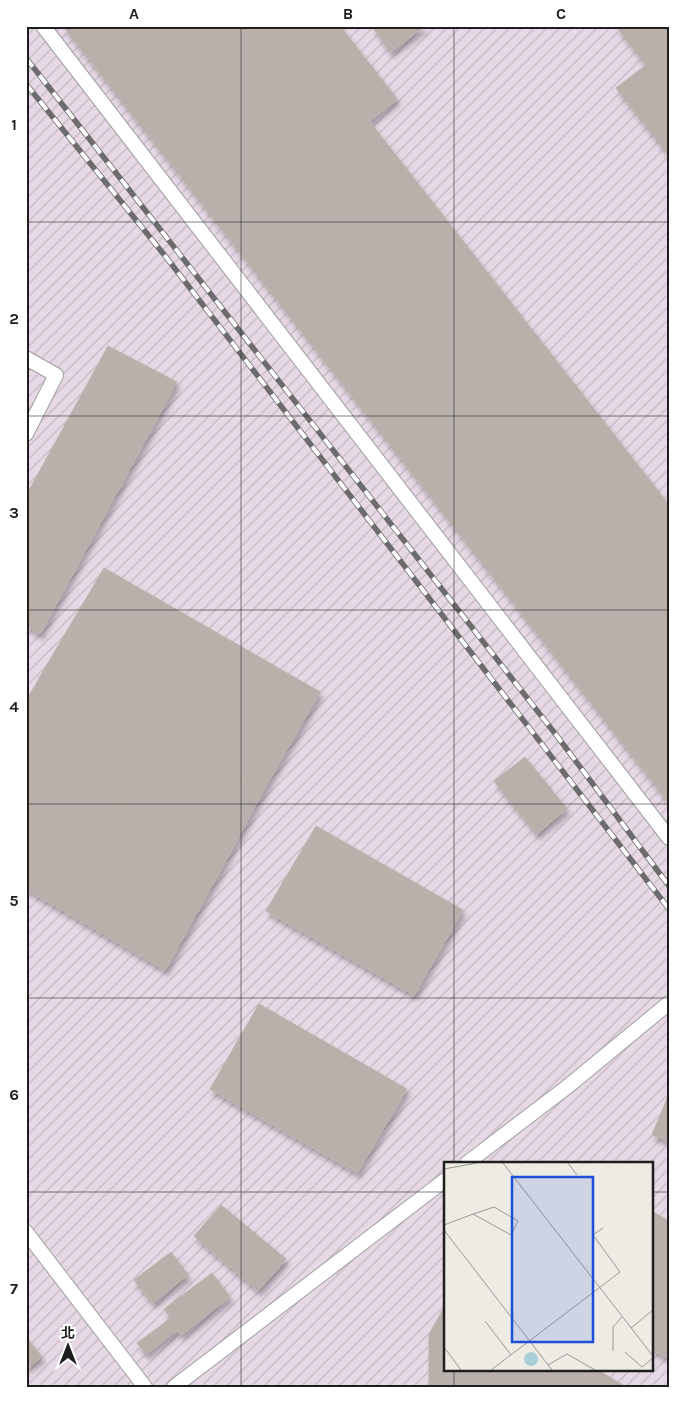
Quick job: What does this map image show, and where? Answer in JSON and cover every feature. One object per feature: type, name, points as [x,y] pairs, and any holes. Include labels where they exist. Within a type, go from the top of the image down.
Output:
[{"type":"lane","points":[[43,26],[669,838]]},
{"type":"lane","points":[[26,358],[56,375],[26,434]]},
{"type":"lane","points":[[468,1162],[567,1086],[669,1003]]},
{"type":"lane","points":[[174,1387],[444,1181]]},
{"type":"lane","points":[[26,1232],[145,1387]]},
{"type":"shaded area","points":[[26,26],[669,26],[669,1387],[26,1387]]},
{"type":"building","points":[[63,26],[295,26],[669,505],[669,803]]},
{"type":"building","points":[[295,26],[340,26],[397,99],[369,121]]},
{"type":"building","points":[[372,26],[425,26],[390,52]]},
{"type":"building","points":[[616,26],[669,26],[669,156],[616,88],[646,65]]},
{"type":"building","points":[[108,346],[177,382],[40,634],[26,626],[26,496]]},
{"type":"building","points":[[104,568],[320,692],[262,793],[45,668]]},
{"type":"building","points":[[45,668],[262,793],[224,864],[26,748],[26,701]]},
{"type":"building","points":[[26,748],[224,864],[165,970],[26,889]]},
{"type":"building","points":[[525,757],[567,809],[536,834],[494,781]]},
{"type":"building","points":[[316,826],[463,910],[414,995],[266,911]]},
{"type":"building","points":[[259,1004],[407,1089],[357,1173],[210,1089]]},
{"type":"building","points":[[669,1094],[669,1141],[652,1135]]},
{"type":"building","points":[[221,1205],[286,1259],[258,1291],[194,1236]]},
{"type":"building","points":[[652,1212],[669,1221],[669,1359],[652,1350]]},
{"type":"building","points":[[171,1252],[188,1275],[152,1303],[134,1280]]},
{"type":"building","points":[[212,1273],[230,1297],[181,1335],[177,1330],[146,1354],[137,1343],[171,1318],[164,1309]]},
{"type":"building","points":[[444,1308],[444,1370],[598,1370],[626,1387],[429,1387],[429,1334]]},
{"type":"building","points":[[26,1337],[42,1357],[26,1368]]},
{"type":"railway","points":[[26,58],[557,736],[669,886]]},
{"type":"railway","points":[[26,84],[166,257],[669,909]]}]
